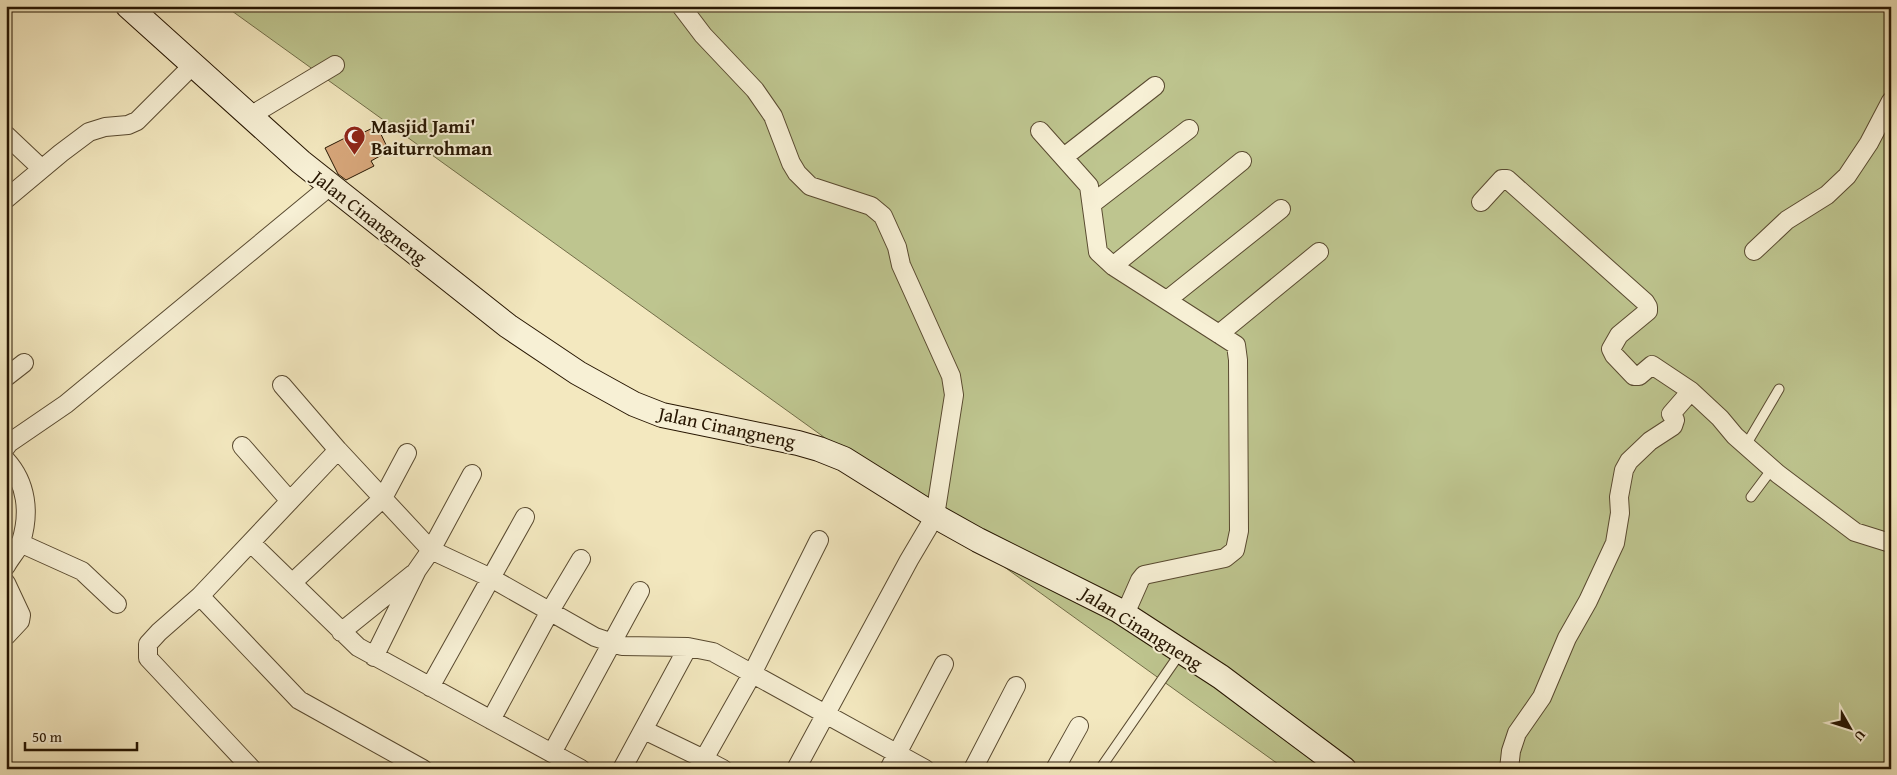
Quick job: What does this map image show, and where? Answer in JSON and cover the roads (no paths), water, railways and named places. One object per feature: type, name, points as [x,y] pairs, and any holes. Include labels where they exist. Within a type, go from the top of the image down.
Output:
[{"type":"street","name":"Jalan Cinangneng","points":[[128,6],[330,186],[508,326],[578,373],[634,404],[662,416],[692,423],[764,434],[819,448],[844,459],[935,516],[1009,556],[1066,582],[1125,614],[1221,677],[1344,769]]},
{"type":"street","points":[[681,6],[703,35],[755,90],[772,116],[797,173],[810,186],[871,206],[883,216],[897,247],[901,265],[953,384],[952,413],[935,516],[909,560],[796,769]]},
{"type":"street","points":[[6,199],[89,132],[105,127],[128,125],[137,121],[194,64]]},
{"type":"street","points":[[250,116],[335,65]]},
{"type":"street","points":[[1064,157],[1155,86]]},
{"type":"street","points":[[1754,251],[1787,220],[1827,194],[1848,176],[1869,143],[1891,101]]},
{"type":"street","points":[[1093,203],[1189,129]]},
{"type":"street","points":[[1040,131],[1089,186],[1093,203],[1098,252],[1113,266],[1236,345],[1238,360],[1239,531],[1235,550],[1225,558],[1144,575],[1125,614]]},
{"type":"street","points":[[6,135],[42,169]]},
{"type":"street","points":[[1113,266],[1242,162]]},
{"type":"street","points":[[1481,202],[1502,179],[1506,179],[1648,307],[1648,311],[1619,335],[1611,349],[1614,355],[1634,376],[1639,376],[1652,365],[1691,391],[1720,418],[1735,436],[1772,469],[1855,532],[1887,542],[1891,541]]},
{"type":"street","points":[[6,447],[9,443],[66,404],[330,186]]},
{"type":"street","points":[[1167,300],[1281,209]]},
{"type":"street","points":[[1219,334],[1319,252]]},
{"type":"street","points":[[6,377],[24,363]]},
{"type":"street","points":[[282,385],[338,450],[431,550],[491,578],[596,637],[611,643],[622,646],[688,647],[714,652],[825,715],[893,761],[925,769]]},
{"type":"street","points":[[1509,769],[1511,751],[1517,733],[1542,697],[1567,638],[1588,601],[1615,543],[1620,513],[1619,497],[1624,470],[1629,461],[1650,441],[1673,426],[1675,420],[1671,414],[1691,391]]},
{"type":"street","points":[[242,446],[290,501]]},
{"type":"street","points":[[252,769],[148,658],[148,644],[200,596],[338,450]]},
{"type":"street","points":[[293,582],[384,498],[407,453]]},
{"type":"street","points":[[6,460],[19,478],[24,490],[26,509],[20,543],[6,566]]},
{"type":"street","points":[[374,657],[417,570],[431,550],[472,474]]},
{"type":"street","points":[[430,687],[526,517]]},
{"type":"street","points":[[704,759],[752,674],[819,540]]},
{"type":"street","points":[[20,543],[82,572],[117,604]]},
{"type":"street","points":[[251,543],[358,647],[581,769]]},
{"type":"street","points":[[491,720],[550,611],[581,559]]},
{"type":"street","points":[[341,632],[417,570]]},
{"type":"street","points":[[6,583],[20,615],[20,621],[6,636]]},
{"type":"street","points":[[552,753],[640,591]]},
{"type":"street","points":[[200,596],[299,700],[423,769]]},
{"type":"street","points":[[622,769],[688,647]]},
{"type":"street","points":[[893,761],[944,664]]},
{"type":"street","points":[[973,769],[1016,686]]},
{"type":"street","points":[[1055,769],[1079,726]]},
{"type":"street","points":[[644,730],[723,769]]},
{"type":"lane","points":[[6,10],[10,6]]},
{"type":"lane","points":[[1746,445],[1778,389]]},
{"type":"lane","points":[[1751,497],[1772,469]]},
{"type":"lane","points":[[1100,769],[1181,652]]},
{"type":"place","name":"Masjid Jami' Baiturrohman","points":[[355,156]]}]
